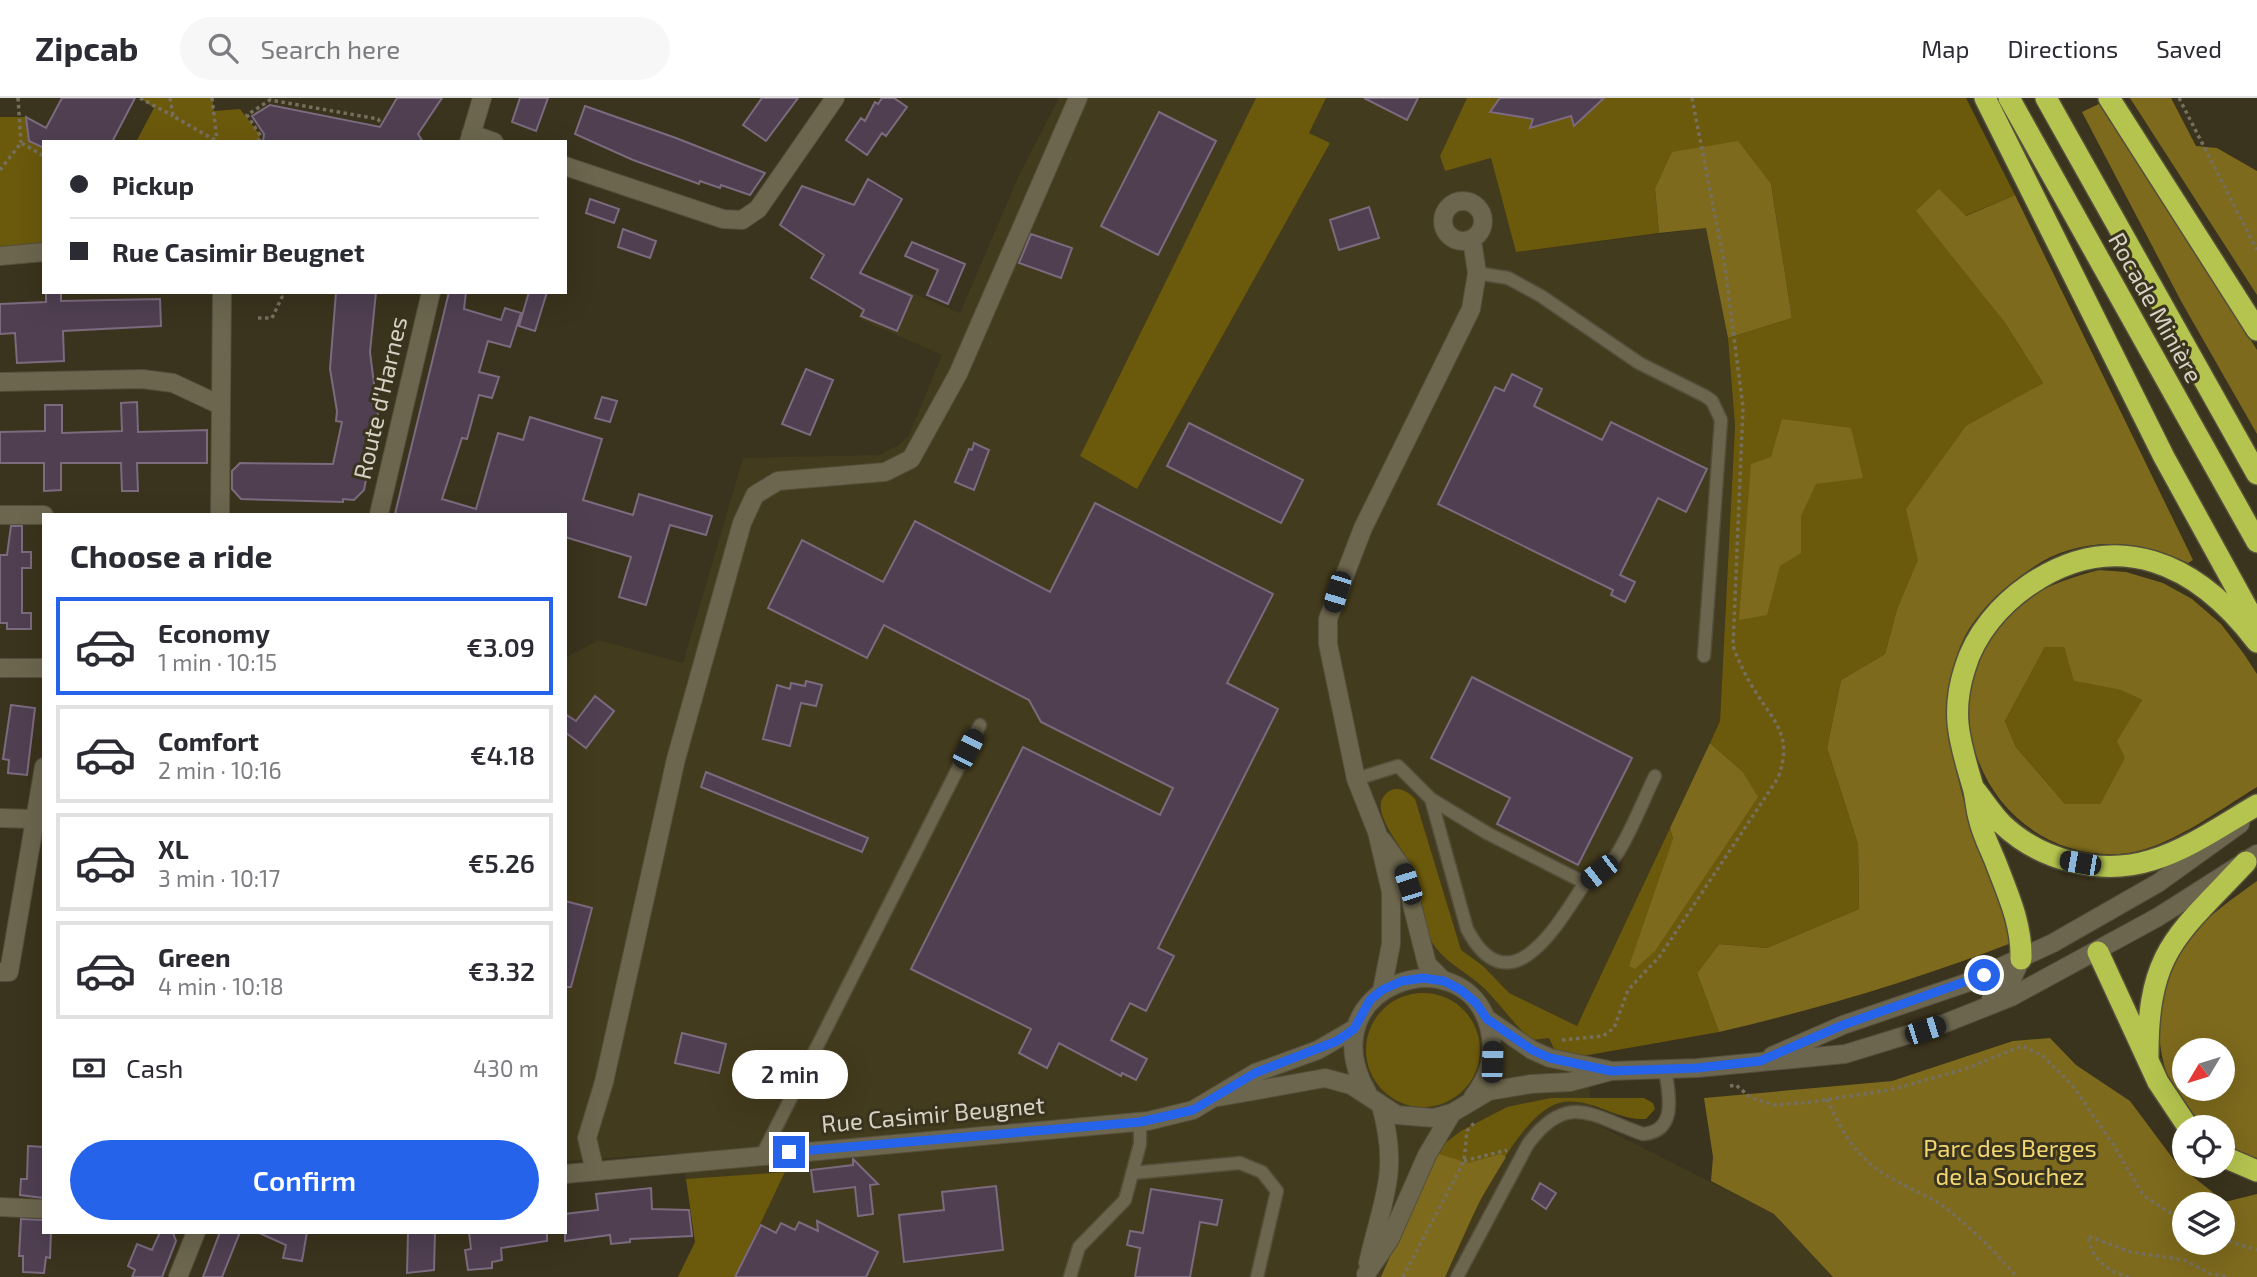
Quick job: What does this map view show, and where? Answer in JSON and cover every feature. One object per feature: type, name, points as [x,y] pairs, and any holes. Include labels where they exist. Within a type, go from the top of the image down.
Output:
[{"type":"highway","points":[[1985,98],[2164,457],[2257,626]]},
{"type":"highway","name":"Rocade Minière","points":[[2009,98],[2257,542]]},
{"type":"highway","name":"Rocade Minière","points":[[2046,98],[2257,474]]},
{"type":"highway","points":[[2109,98],[2257,330]]},
{"type":"highway","points":[[2021,959],[2022,936],[1979,820],[1974,789],[1961,753],[1956,724],[1958,694],[1965,667],[1987,625],[2006,604],[2042,577],[2067,564],[2112,556],[2135,556],[2162,564],[2216,596],[2257,642]]},
{"type":"highway","points":[[1974,789],[2002,824],[2029,845],[2063,860],[2097,866],[2122,866],[2173,852],[2257,805]]},
{"type":"highway","points":[[2148,1060],[2150,1003],[2162,961],[2182,928],[2252,858]]},
{"type":"highway","points":[[2098,952],[2169,1103],[2178,1115]]},
{"type":"highway","points":[[2235,1162],[2257,1171]]},
{"type":"main road","points":[[470,138],[482,98]]},
{"type":"main road","points":[[567,167],[723,219],[742,220],[758,209],[835,98]]},
{"type":"main road","points":[[595,1171],[587,1138],[604,1082],[676,760],[742,523],[755,495],[778,481],[885,472],[911,459],[935,422],[958,374],[1078,98]]},
{"type":"main road","points":[[1382,990],[1393,926],[1391,892],[1377,832],[1356,779],[1328,644],[1328,619],[1363,528],[1471,309],[1477,273],[1472,240]]},
{"type":"main road","points":[[0,256],[42,252]]},
{"type":"main road","points":[[222,294],[222,513]]},
{"type":"main road","name":"Route d'Harnes","points":[[379,513],[431,294]]},
{"type":"main road","points":[[0,382],[142,379],[173,383],[220,405]]},
{"type":"main road","points":[[0,515],[42,515]]},
{"type":"main road","points":[[0,668],[42,668]]},
{"type":"main road","points":[[5,972],[42,776]]},
{"type":"main road","points":[[1760,1061],[1843,1025],[1966,983],[2053,943],[2158,883],[2257,811]]},
{"type":"main road","points":[[0,818],[33,818]]},
{"type":"main road","points":[[1377,832],[1403,869],[1427,964],[1444,981],[1461,990],[1476,1003],[1487,1019],[1532,1050],[1550,1058],[1611,1071]]},
{"type":"main road","points":[[1219,1097],[1325,1078],[1351,1085],[1367,1093],[1381,1106],[1397,1115],[1416,1119],[1434,1118],[1452,1113],[1489,1091],[1531,1084],[1570,1082],[1611,1071],[1845,1054],[1943,1024],[2011,997],[2098,952],[2252,858]]},
{"type":"main road","points":[[2053,943],[2086,946],[2098,952]]},
{"type":"main road","points":[[1977,1010],[2010,983],[2021,959]]},
{"type":"main road","points":[[1367,1093],[1356,1073],[1352,1051],[1354,1029],[1360,1014],[1382,990],[1402,981],[1423,978],[1444,981]]},
{"type":"main road","points":[[1471,1100],[1484,1082],[1492,1062],[1492,1040],[1487,1019]]},
{"type":"main road","points":[[1219,1097],[1255,1073],[1318,1050],[1354,1029]]},
{"type":"main road","name":"Rue Casimir Beugnet","points":[[567,1174],[1140,1122],[1193,1110],[1219,1097]]},
{"type":"main road","points":[[1365,1275],[1387,1197],[1390,1170],[1387,1125],[1381,1106]]},
{"type":"main road","points":[[1365,1275],[1390,1239],[1426,1155],[1452,1113]]},
{"type":"main road","points":[[0,1207],[42,1209]]},
{"type":"main road","points":[[178,1277],[194,1234]]},
{"type":"lane","points":[[1477,273],[1508,278],[1541,296],[1639,363],[1712,401],[1721,420],[1704,656]]},
{"type":"lane","points":[[762,1155],[980,725]]},
{"type":"lane","points":[[1356,779],[1398,766],[1431,799],[1487,833],[1585,883]]},
{"type":"lane","points":[[1431,799],[1467,929],[1475,944],[1487,955],[1501,962],[1512,961],[1541,947],[1556,930],[1585,883],[1612,862],[1655,776]]},
{"type":"lane","points":[[1457,1277],[1520,1158],[1539,1129],[1554,1117],[1582,1111],[1600,1115],[1643,1134],[1660,1129],[1665,1123],[1670,1102],[1665,1069]]},
{"type":"lane","points":[[1070,1277],[1079,1247],[1125,1200],[1140,1144],[1140,1122]]},
{"type":"lane","points":[[1132,1173],[1240,1163],[1262,1172],[1277,1191],[1257,1277]]},
{"type":"path","points":[[0,170],[21,143],[18,98]]},
{"type":"path","points":[[140,98],[215,140]]},
{"type":"path","points":[[170,98],[173,116]]},
{"type":"path","points":[[212,98],[217,140]]},
{"type":"path","points":[[2179,98],[2257,250]]},
{"type":"path","points":[[259,140],[260,135],[247,115],[270,100],[378,119],[381,124]]},
{"type":"path","points":[[21,143],[42,155]]},
{"type":"path","points":[[258,318],[272,318],[282,297],[280,294]]},
{"type":"path","points":[[1726,1086],[1736,1085],[1751,1098],[1774,1105],[1827,1099],[1890,1090],[1965,1069],[2022,1046],[2042,1055],[2071,1085],[2113,1144],[2143,1195],[2172,1214]]},
{"type":"path","points":[[1827,1099],[1840,1130],[1856,1151],[1881,1172],[1941,1205],[1985,1241],[2017,1277]]},
{"type":"path","points":[[1404,1277],[1464,1161],[1505,1149],[1520,1158]]},
{"type":"path","points":[[2129,1277],[2103,1265],[2090,1250],[2088,1236],[2131,1252],[2184,1260],[2208,1273],[2229,1277]]},
{"type":"path","points":[[2235,1243],[2257,1250]]},
{"type":"shaded area","points":[[140,98],[212,98],[214,111],[240,109],[260,135],[259,140],[137,140],[154,108]]},
{"type":"shaded area","points":[[1059,98],[1256,98],[1080,456],[1137,489],[1329,144],[1308,133],[1326,98],[1467,98],[1440,156],[1445,171],[1491,158],[1516,252],[1706,228],[1728,338],[1735,426],[1720,721],[1577,1026],[1596,1124],[1774,1214],[1833,1277],[735,1277],[785,1172],[686,1179],[679,1153],[567,1161],[567,657],[599,640],[683,663],[743,458],[879,455],[899,445],[909,435],[942,355],[858,318],[877,278],[960,313],[1019,175]]},
{"type":"shaded area","points":[[1256,98],[1326,98],[1309,133],[1330,143],[1137,489],[1080,456]]},
{"type":"shaded area","points":[[1467,98],[1966,98],[2015,195],[1965,216],[2003,320],[2043,383],[1966,427],[1919,560],[1897,609],[1885,654],[1841,680],[1827,748],[1858,844],[1859,909],[1767,948],[1719,944],[1697,973],[1719,1032],[1583,1056],[1556,1053],[1549,1038],[1532,1040],[1485,989],[1436,948],[1424,920],[1412,867],[1385,822],[1381,803],[1388,792],[1395,789],[1404,790],[1415,799],[1461,950],[1483,966],[1509,993],[1577,1026],[1670,828],[1673,839],[1742,771],[1710,743],[1720,721],[1735,426],[1728,338],[1792,318],[1771,184],[1655,189],[1659,233],[1516,252],[1491,158],[1445,171],[1440,156]]},
{"type":"shaded area","points":[[0,117],[26,117],[29,141],[42,147],[42,245],[0,249]]},
{"type":"shaded area","points":[[2045,647],[2064,647],[2075,681],[2122,690],[2142,700],[2118,741],[2126,758],[2100,804],[2065,804],[2016,747],[2005,721]]},
{"type":"shaded area","points":[[1423,993],[1445,998],[1463,1010],[1475,1028],[1480,1050],[1475,1072],[1463,1090],[1445,1102],[1423,1107],[1401,1102],[1383,1090],[1371,1072],[1366,1050],[1371,1028],[1383,1010],[1401,998]]},
{"type":"shaded area","points":[[1551,1098],[1644,1098],[1653,1103],[1655,1109],[1646,1119],[1625,1117],[1585,1103],[1574,1102],[1563,1102],[1545,1110],[1527,1127],[1493,1177],[1445,1277],[1381,1277],[1441,1146],[1461,1131],[1507,1107]]},
{"type":"shaded area","points":[[785,1172],[735,1277],[678,1277],[695,1242],[686,1179]]},
{"type":"green space","points":[[2130,98],[2171,98],[2196,146],[2217,148],[2257,171],[2257,295]]},
{"type":"green space","points":[[2101,103],[2257,350],[2257,434],[2181,301],[2082,112]]},
{"type":"green space","points":[[1738,141],[1771,184],[1792,318],[1728,338],[1706,228],[1659,233],[1655,189],[1672,152]]},
{"type":"green space","points":[[1939,189],[1966,216],[2015,195],[2193,560],[2188,563],[2169,555],[2129,545],[2109,544],[2070,550],[2050,557],[2002,591],[1976,619],[1963,640],[1952,675],[1949,713],[1953,752],[1974,832],[2014,942],[1868,992],[1719,1032],[1697,973],[1719,944],[1767,948],[1859,909],[1858,844],[1827,748],[1841,680],[1885,654],[1897,609],[1918,560],[1906,509],[1966,426],[2043,383],[2003,320],[1916,211]]},
{"type":"green space","points":[[1782,419],[1851,428],[1863,478],[1816,484],[1801,516],[1801,553],[1780,566],[1767,615],[1739,620],[1751,464],[1771,457]]},
{"type":"green space","points":[[2099,570],[2126,572],[2163,583],[2192,599],[2221,624],[2257,674],[2257,787],[2172,838],[2154,846],[2119,854],[2075,849],[2037,833],[2006,806],[1984,773],[1971,735],[1970,695],[1981,654],[2005,617],[2036,593]],"holes":[[[2045,647],[2064,647],[2074,681],[2121,690],[2142,700],[2117,741],[2125,758],[2100,804],[2065,804],[2016,747],[2005,721]]]},
{"type":"green space","points":[[1710,743],[1742,771],[1758,797],[1655,951],[1635,969],[1629,966],[1673,839],[1670,828]]},
{"type":"green space","points":[[2257,881],[2257,1158],[2235,1150],[2235,1115],[2193,1115],[2181,1101],[2235,1101],[2235,1038],[2172,1038],[2172,1086],[2160,1047],[2160,1007],[2171,969],[2191,936],[2222,907]]},
{"type":"green space","name":"Parc des Berges de la Souchez","points":[[2050,1038],[2076,1065],[2130,1101],[2172,1157],[2172,1178],[2195,1178],[2212,1192],[2172,1192],[2172,1255],[2235,1255],[2235,1200],[2257,1194],[2257,1277],[1833,1277],[1774,1214],[1711,1181],[1713,1157],[1704,1098],[1892,1081],[2013,1041]]},
{"type":"green space","points":[[1436,1153],[1468,1163],[1501,1154],[1506,1157],[1479,1202],[1445,1277],[1381,1277]]},
{"type":"building","points":[[62,98],[135,98],[113,140],[42,140],[42,147],[29,141],[26,117],[46,128]]},
{"type":"building","points":[[397,98],[442,98],[418,134],[422,140],[263,140],[264,134],[252,116],[270,105],[380,127]]},
{"type":"building","points":[[520,98],[548,98],[536,131],[512,122]]},
{"type":"building","points":[[762,98],[798,98],[766,141],[743,125]]},
{"type":"building","points":[[882,98],[894,98],[907,107],[886,136],[882,133],[867,155],[846,140],[861,118],[865,121],[875,102],[878,104]]},
{"type":"building","points":[[1364,98],[1418,98],[1407,120]]},
{"type":"building","points":[[1500,98],[1604,98],[1574,126],[1571,116],[1530,128],[1533,119],[1490,112]]},
{"type":"building","points":[[585,106],[765,173],[750,195],[721,185],[720,188],[700,181],[699,184],[633,160],[575,134]]},
{"type":"building","points":[[1159,112],[1216,141],[1158,255],[1101,226]]},
{"type":"building","points":[[868,179],[902,199],[860,273],[912,296],[897,331],[861,316],[864,310],[811,278],[824,255],[780,225],[802,186],[854,205]]},
{"type":"building","points":[[590,199],[619,209],[614,223],[586,213]]},
{"type":"building","points":[[1369,207],[1379,238],[1339,250],[1330,220]]},
{"type":"building","points":[[623,229],[656,241],[650,258],[618,247]]},
{"type":"building","points":[[1031,234],[1072,248],[1061,278],[1019,263]]},
{"type":"building","points":[[912,242],[965,264],[948,304],[927,295],[938,270],[905,256]]},
{"type":"building","points":[[46,294],[61,294],[61,301],[160,299],[161,326],[63,331],[64,361],[17,363],[15,333],[0,334],[0,304],[46,302]]},
{"type":"building","points":[[336,294],[376,294],[370,352],[380,432],[375,433],[364,490],[354,500],[343,499],[343,502],[241,499],[232,489],[232,471],[240,463],[333,464],[342,422],[336,421],[337,411],[330,369]]},
{"type":"building","points":[[449,294],[466,294],[464,309],[501,320],[505,308],[521,313],[510,347],[488,341],[479,372],[499,377],[492,398],[479,395],[467,439],[462,438],[442,499],[476,509],[498,433],[523,440],[530,417],[602,439],[583,500],[633,515],[639,494],[712,516],[706,535],[670,525],[646,605],[619,597],[631,557],[567,538],[567,513],[395,513]]},
{"type":"building","points":[[528,294],[546,294],[535,331],[519,326]]},
{"type":"building","points":[[806,369],[833,380],[810,435],[782,424]]},
{"type":"building","points":[[1512,374],[1542,389],[1534,406],[1602,440],[1611,422],[1707,469],[1686,512],[1658,498],[1620,575],[1635,582],[1625,602],[1611,595],[1613,590],[1438,504],[1495,387],[1504,391]]},
{"type":"building","points":[[602,397],[617,401],[610,422],[595,418]]},
{"type":"building","points":[[137,402],[138,432],[207,430],[207,463],[137,463],[138,491],[122,491],[121,463],[61,463],[61,490],[44,491],[44,463],[0,463],[0,432],[45,431],[45,405],[62,405],[62,433],[122,431],[121,403]]},
{"type":"building","points":[[1189,423],[1303,480],[1281,523],[1167,466]]},
{"type":"building","points":[[974,443],[989,450],[974,490],[955,482]]},
{"type":"building","points":[[1095,503],[1273,594],[1227,683],[1278,709],[1158,948],[1174,956],[1146,1011],[1130,1003],[1111,1040],[1147,1059],[1136,1080],[1122,1073],[1121,1076],[1059,1043],[1047,1068],[1019,1053],[1031,1029],[911,969],[1023,747],[1160,815],[1173,788],[1041,722],[1029,700],[884,625],[867,658],[768,608],[802,540],[883,582],[915,521],[1050,592]]},
{"type":"building","points":[[11,526],[22,526],[22,552],[31,552],[31,568],[22,568],[22,613],[31,613],[31,629],[7,629],[7,623],[0,623],[0,555],[7,555]]},
{"type":"building","points":[[1472,677],[1632,758],[1578,865],[1497,824],[1510,798],[1431,758]]},
{"type":"building","points":[[806,681],[822,685],[816,706],[801,703],[790,746],[763,739],[777,685],[790,689],[791,683],[805,686]]},
{"type":"building","points":[[595,696],[614,711],[586,748],[567,734],[567,715],[576,721]]},
{"type":"building","points":[[11,705],[35,708],[27,775],[8,773],[9,760],[3,759]]},
{"type":"building","points":[[706,772],[868,838],[862,852],[701,787]]},
{"type":"building","points":[[567,902],[592,908],[571,987],[567,987]]},
{"type":"building","points":[[682,1033],[726,1044],[719,1073],[675,1063]]},
{"type":"building","points":[[28,1146],[42,1147],[42,1198],[20,1195],[21,1179],[27,1179]]},
{"type":"building","points":[[853,1159],[878,1184],[870,1185],[873,1214],[858,1216],[855,1187],[814,1192],[811,1170],[853,1165]]},
{"type":"building","points":[[1540,1183],[1556,1193],[1546,1209],[1532,1199]]},
{"type":"building","points":[[996,1186],[1003,1250],[904,1262],[899,1215],[944,1210],[942,1192]]},
{"type":"building","points":[[651,1188],[652,1209],[689,1210],[692,1236],[630,1239],[630,1242],[611,1244],[610,1235],[565,1241],[567,1214],[598,1210],[596,1194]]},
{"type":"building","points":[[1151,1189],[1222,1200],[1217,1225],[1200,1222],[1190,1277],[1135,1277],[1140,1248],[1127,1245],[1130,1231],[1143,1233]]},
{"type":"building","points":[[21,1219],[42,1220],[42,1234],[51,1234],[50,1258],[46,1257],[44,1273],[23,1272],[23,1256],[19,1256]]},
{"type":"building","points":[[817,1221],[878,1252],[866,1277],[735,1277],[761,1225],[776,1233],[781,1223],[795,1230],[799,1222],[818,1231]]},
{"type":"building","points":[[159,1234],[173,1234],[176,1241],[162,1277],[132,1277],[135,1270],[128,1266],[137,1244],[152,1250]]},
{"type":"building","points":[[219,1234],[239,1234],[222,1277],[203,1277]]},
{"type":"building","points":[[261,1234],[307,1234],[302,1261],[283,1258],[286,1245]]},
{"type":"building","points":[[408,1234],[435,1234],[434,1270],[407,1273]]},
{"type":"building","points":[[469,1234],[547,1234],[547,1241],[501,1248],[502,1260],[492,1262],[492,1268],[468,1270],[465,1250],[471,1249]]},
{"type":"route","points":[[789,1152],[1140,1122],[1193,1110],[1219,1097],[1255,1073],[1337,1041],[1354,1029],[1370,1000],[1392,984],[1402,981],[1423,978],[1444,981],[1461,990],[1476,1003],[1487,1019],[1532,1050],[1550,1058],[1611,1071],[1697,1068],[1760,1061],[1843,1025],[1984,975]]}]
